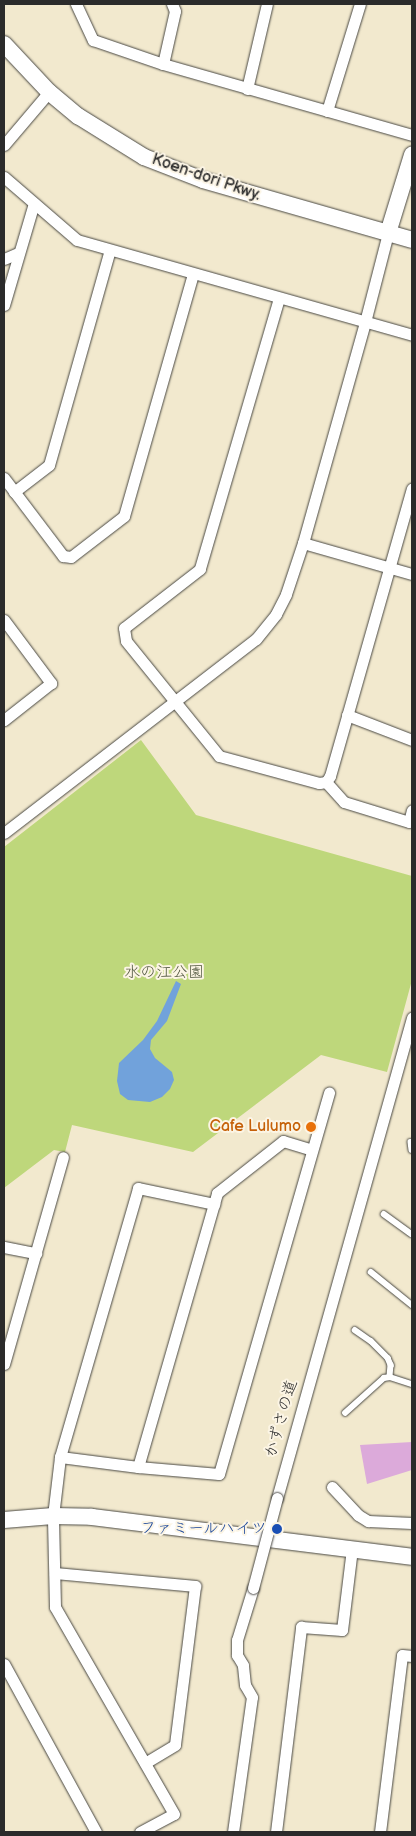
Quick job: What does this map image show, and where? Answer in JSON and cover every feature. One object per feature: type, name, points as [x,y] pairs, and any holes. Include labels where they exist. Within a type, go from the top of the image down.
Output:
[{"type":"street","points":[[76,4],[93,40],[163,64],[412,135]]},
{"type":"street","points":[[163,64],[175,11],[172,4]]},
{"type":"street","points":[[247,89],[267,4]]},
{"type":"street","points":[[327,111],[360,4]]},
{"type":"street","name":"Koen-dori Pkwy.","points":[[4,44],[49,92],[78,116],[144,157],[173,169],[412,240]]},
{"type":"street","points":[[4,145],[49,92]]},
{"type":"street","points":[[4,833],[256,639],[276,614],[286,594],[303,543],[388,233],[412,155]]},
{"type":"street","points":[[4,177],[77,240],[412,336]]},
{"type":"street","points":[[4,305],[34,203]]},
{"type":"street","points":[[14,492],[49,465],[110,250]]},
{"type":"street","points":[[4,259],[18,253]]},
{"type":"street","points":[[4,478],[62,556],[70,557],[124,516],[193,274]]},
{"type":"street","points":[[279,298],[200,568],[124,628],[126,641],[219,756],[319,784],[326,782],[330,776],[412,488]]},
{"type":"street","points":[[303,543],[412,574]]},
{"type":"street","points":[[4,620],[51,683],[4,720]]},
{"type":"street","points":[[347,715],[412,740]]},
{"type":"street","points":[[326,782],[344,802],[409,822],[412,810]]},
{"type":"street","name":"かずさの道","points":[[233,1832],[252,1697],[245,1685],[243,1665],[237,1655],[237,1640],[412,1018]]},
{"type":"street","points":[[60,1457],[138,1467],[219,1474],[329,1092]]},
{"type":"street","points":[[138,1467],[217,1193],[283,1141],[312,1150]]},
{"type":"street","points":[[4,1364],[9,1328],[36,1253],[63,1157]]},
{"type":"street","points":[[140,1832],[174,1814],[55,1607],[53,1516],[60,1457],[138,1188],[214,1204]]},
{"type":"street","points":[[4,1247],[36,1253]]},
{"type":"street","points":[[332,1488],[358,1515],[368,1521],[412,1523]]},
{"type":"street","points":[[4,1520],[53,1516],[92,1517],[412,1557]]},
{"type":"street","points":[[276,1832],[301,1627],[342,1630],[352,1549]]},
{"type":"street","points":[[55,1573],[195,1586],[175,1745],[145,1763]]},
{"type":"street","points":[[380,1832],[402,1654],[412,1656]]},
{"type":"street","points":[[4,1664],[96,1832]]},
{"type":"lane","points":[[410,1142],[412,1150]]},
{"type":"lane","points":[[384,1214],[412,1234]]},
{"type":"lane","points":[[372,1272],[412,1305]]},
{"type":"lane","points":[[355,1330],[371,1341],[388,1358],[391,1365],[390,1377]]},
{"type":"lane","points":[[345,1412],[384,1378],[390,1377],[412,1384]]},
{"type":"green space","name":"水の江公園","points":[[141,740],[196,815],[412,876],[412,980],[387,1072],[321,1055],[193,1152],[72,1125],[65,1152],[54,1150],[4,1188],[4,847]]},
{"type":"water","points":[[176,981],[181,984],[167,1021],[151,1040],[150,1049],[155,1058],[172,1072],[174,1080],[170,1089],[162,1097],[150,1102],[128,1100],[120,1094],[117,1081],[119,1063],[143,1040],[157,1021]]},
{"type":"building","points":[[412,1442],[412,1470],[367,1484],[360,1445]]},
{"type":"place","name":"Cafe Lulumo","points":[[311,1127]]},
{"type":"place","name":"ファミールハイツ","points":[[277,1529]]}]
